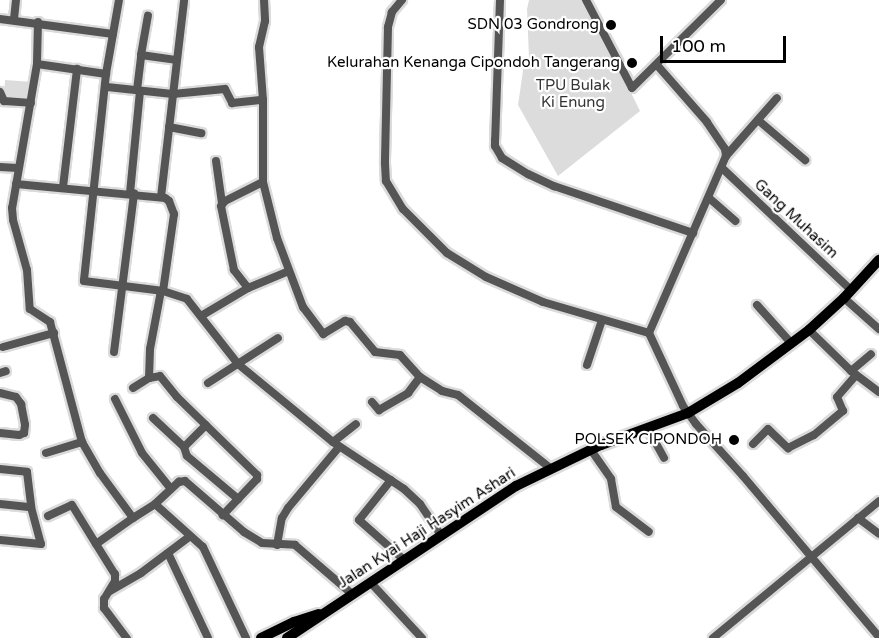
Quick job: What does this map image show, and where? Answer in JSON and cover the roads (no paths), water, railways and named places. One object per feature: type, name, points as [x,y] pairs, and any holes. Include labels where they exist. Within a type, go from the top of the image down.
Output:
[{"type":"main road","name":"Jalan Kyai Haji Hasyim Ashari","points":[[287,638],[440,534],[516,486],[591,450],[688,413],[738,383],[809,330],[848,294],[879,260]]},
{"type":"main road","name":"Jalan Kyai Haji Hasyim Ashari","points":[[261,638],[306,617],[321,613]]},
{"type":"street","points":[[14,19],[16,0]]},
{"type":"street","points":[[119,0],[106,74],[95,191],[82,279],[87,282],[162,291],[187,299],[238,364],[336,444],[392,480],[420,504],[440,534]]},
{"type":"street","points":[[161,197],[184,0]]},
{"type":"street","points":[[264,0],[265,21],[259,47],[263,100],[263,182],[277,238],[303,307],[323,334],[348,320],[375,352],[400,355],[420,377],[442,392],[458,395],[550,468]]},
{"type":"street","points":[[500,0],[495,140],[498,153],[511,164],[554,186],[693,233]]},
{"type":"street","points":[[586,0],[632,88],[721,0]]},
{"type":"street","points":[[400,2],[392,12],[388,27],[385,164],[386,181],[392,195],[425,234],[462,265],[543,302],[649,333],[688,413],[879,637]]},
{"type":"street","points":[[114,352],[124,285],[141,55],[148,16]]},
{"type":"street","points":[[0,19],[38,22],[113,34]]},
{"type":"street","points":[[38,22],[36,64],[18,168],[13,220],[27,270],[30,309],[47,318],[54,333],[82,442],[100,473],[134,518]]},
{"type":"street","points":[[141,55],[176,60]]},
{"type":"street","points":[[36,64],[106,74]]},
{"type":"street","points":[[657,65],[707,122],[722,143],[726,156]]},
{"type":"street","points":[[63,187],[77,69]]},
{"type":"street","points":[[106,87],[173,94],[225,89],[232,103],[263,100]]},
{"type":"street","points":[[0,92],[4,101],[31,103]]},
{"type":"street","points":[[649,333],[710,198],[726,156],[777,98]]},
{"type":"street","points":[[758,120],[805,160]]},
{"type":"street","points":[[169,128],[201,133]]},
{"type":"street","points":[[216,161],[234,270],[248,288]]},
{"type":"street","points":[[0,167],[18,168]]},
{"type":"street","name":"Gang Muhasim","points":[[722,168],[848,294],[879,329]]},
{"type":"street","points":[[222,203],[263,182]]},
{"type":"street","points":[[16,184],[132,193],[161,197],[169,201],[174,214],[150,349],[149,378]]},
{"type":"street","points":[[710,198],[735,221]]},
{"type":"street","points":[[201,316],[248,288],[289,271]]},
{"type":"street","points":[[757,305],[792,344]]},
{"type":"street","points":[[587,365],[602,320]]},
{"type":"street","points":[[809,330],[853,373],[879,393]]},
{"type":"street","points":[[3,347],[54,333]]},
{"type":"street","points":[[208,383],[278,338]]},
{"type":"street","points":[[753,444],[768,429],[788,448],[814,435],[843,411],[837,397],[853,373],[871,354]]},
{"type":"street","points":[[133,388],[149,378],[161,376],[177,397],[257,475],[257,478],[223,515]]},
{"type":"street","points":[[372,402],[379,410],[408,393],[420,377]]},
{"type":"street","points":[[0,393],[16,397],[21,404],[25,426],[24,433],[20,435],[0,433]]},
{"type":"street","points":[[115,399],[142,453],[171,489]]},
{"type":"street","points":[[153,418],[184,447],[187,456],[238,499]]},
{"type":"street","points":[[278,545],[282,518],[288,508],[336,444],[356,424]]},
{"type":"street","points":[[184,447],[206,425]]},
{"type":"street","points":[[648,429],[664,458]]},
{"type":"street","points":[[46,453],[82,442]]},
{"type":"street","points":[[591,450],[611,479],[616,507],[650,532]]},
{"type":"street","points":[[0,469],[27,472],[31,507],[42,544],[0,540]]},
{"type":"street","points":[[392,480],[359,520],[404,560]]},
{"type":"street","points":[[96,544],[185,481],[223,515],[261,543],[298,547],[352,594]]},
{"type":"street","points":[[713,638],[879,501]]},
{"type":"street","points":[[0,504],[31,507]]},
{"type":"street","points":[[155,504],[189,537],[196,540],[208,555],[246,638]]},
{"type":"street","points":[[48,516],[72,505],[115,574],[110,591]]},
{"type":"street","points":[[858,518],[879,534]]},
{"type":"street","points":[[127,638],[104,608],[104,599],[110,591],[189,537]]},
{"type":"street","points":[[168,553],[208,638]]},
{"type":"street","points":[[371,583],[422,638]]},
{"type":"place","name":"SDN 03 Gondrong","points":[[611,25]]},
{"type":"place","name":"Kelurahan Kenanga Cipondoh Tangerang","points":[[632,63]]},
{"type":"place","name":"POLSEK CIPONDOH","points":[[734,440]]},
{"type":"park label","name":"TPU Bulak Ki Enung","points":[[573,94]]}]
